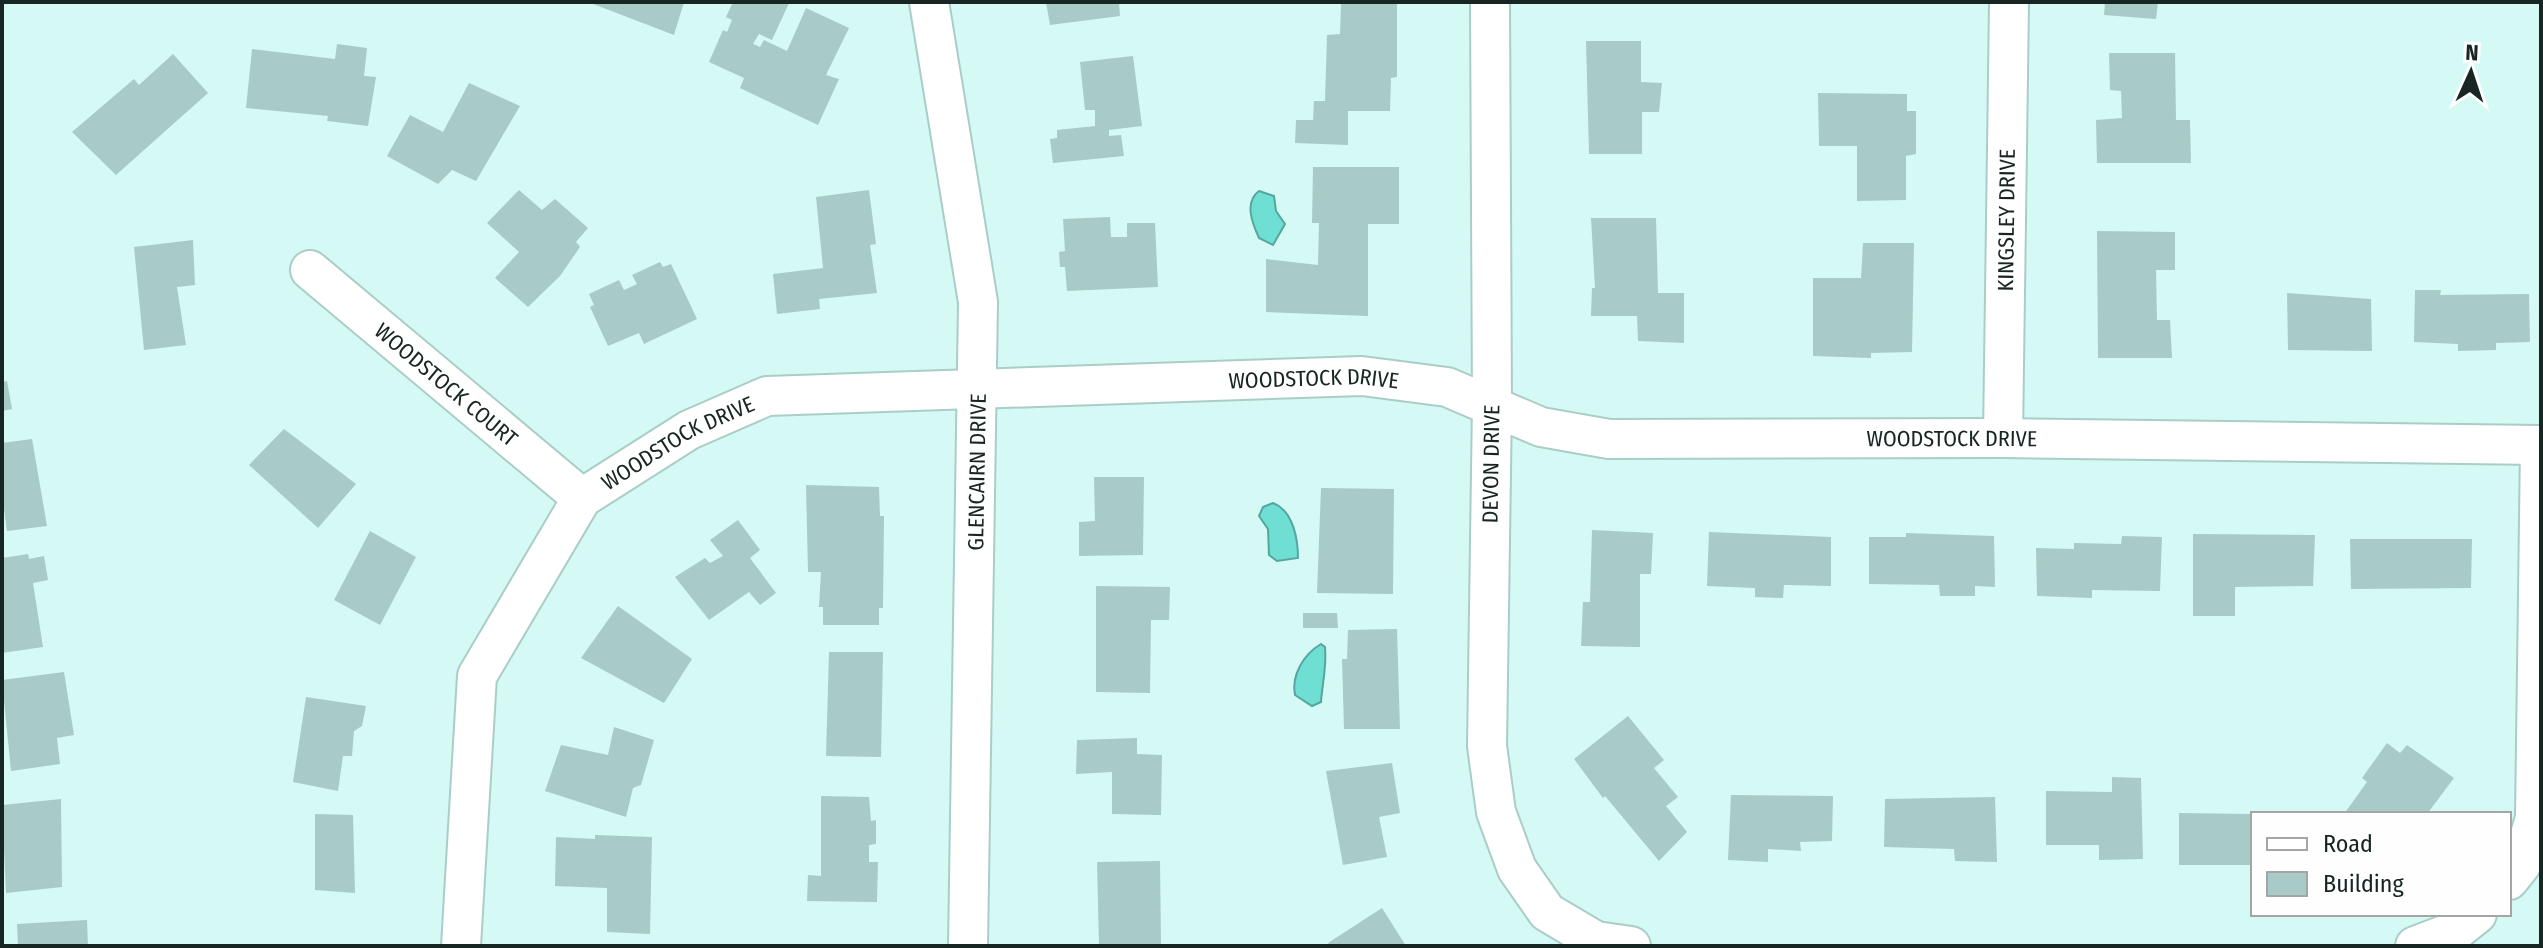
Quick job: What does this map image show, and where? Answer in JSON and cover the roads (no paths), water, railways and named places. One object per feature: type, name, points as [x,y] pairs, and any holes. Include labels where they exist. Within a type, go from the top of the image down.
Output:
[{"type":"street","name":"GLENCAIRN DRIVE","points":[[929,2],[978,302],[968,946]]},
{"type":"street","name":"DEVON DRIVE","points":[[1490,2],[1492,404],[1487,746],[1496,812],[1517,869],[1547,912],[1596,941],[1631,946]]},
{"type":"street","name":"KINGSLEY DRIVE","points":[[2003,438],[2009,2]]},
{"type":"street","name":"WOODSTOCK COURT","points":[[310,270],[582,498]]},
{"type":"street","name":"WOODSTOCK DRIVE","points":[[461,946],[477,676],[582,498],[689,430],[767,396],[1362,376],[1447,387],[1541,427],[1609,439],[2003,438],[2540,445]]},
{"type":"street","points":[[2511,878],[2521,865],[2535,818],[2540,445]]},
{"type":"street","points":[[2415,946],[2457,930],[2474,916]]},
{"type":"water","points":[[1259,191],[1274,196],[1276,211],[1285,224],[1273,245],[1259,238],[1252,219],[1252,201]]},
{"type":"water","points":[[1273,503],[1290,519],[1296,535],[1298,558],[1277,561],[1269,555],[1268,529],[1259,516],[1263,507]]},
{"type":"water","points":[[1321,644],[1325,647],[1325,669],[1321,702],[1312,706],[1295,695],[1295,680],[1304,659]]}]
